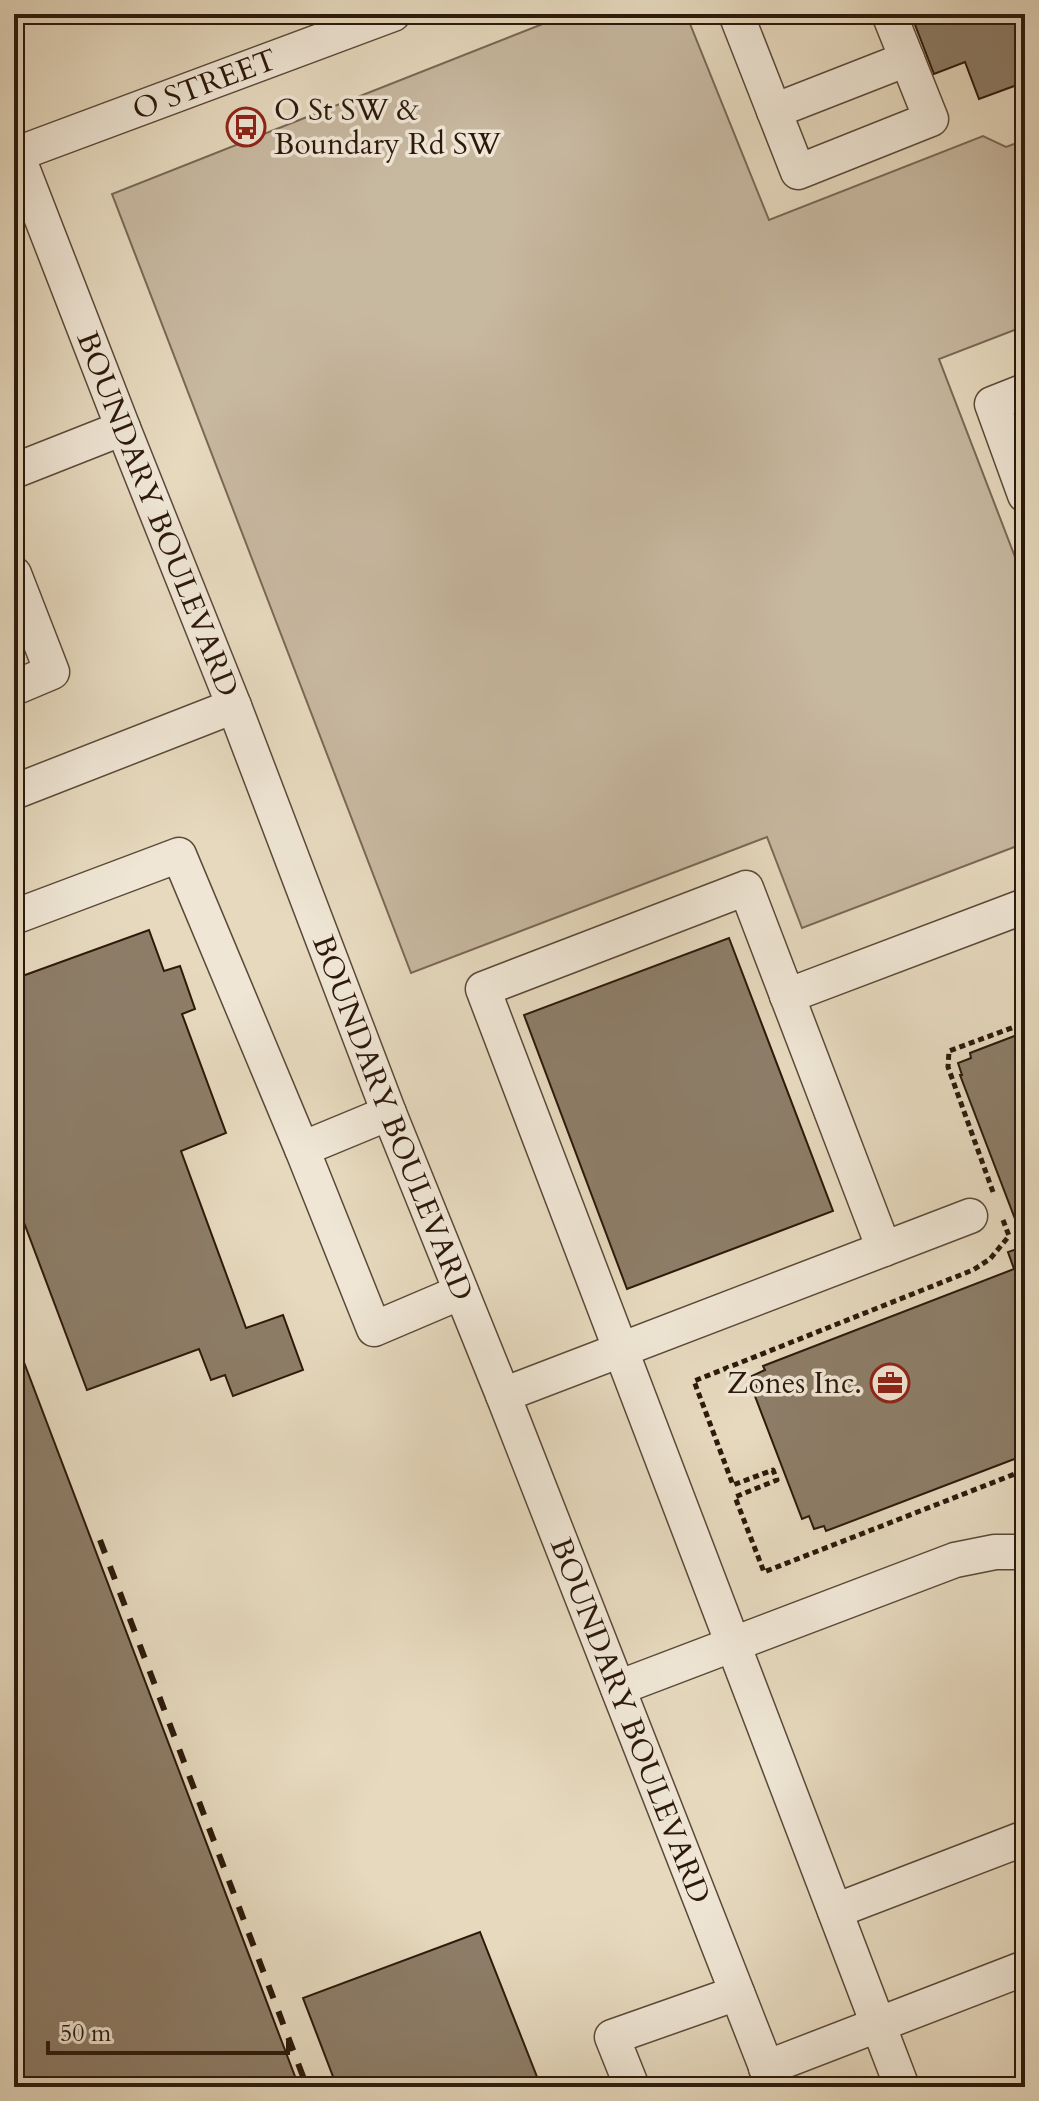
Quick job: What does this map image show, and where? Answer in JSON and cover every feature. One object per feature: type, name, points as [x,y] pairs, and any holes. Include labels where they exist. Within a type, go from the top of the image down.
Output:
[{"type":"street","name":"O STREET","points":[[15,150],[393,14]]},
{"type":"street","points":[[746,17],[774,111],[798,172],[931,119],[889,14]]},
{"type":"street","points":[[774,111],[907,59]]},
{"type":"street","name":"BOUNDARY BOULEVARD","points":[[15,150],[234,706],[389,1113],[770,2077]]},
{"type":"street","points":[[1025,391],[992,404],[1025,495]]},
{"type":"street","points":[[14,471],[123,428]]},
{"type":"street","points":[[14,574],[52,672],[14,688]]},
{"type":"street","points":[[14,792],[234,706]]},
{"type":"street","points":[[14,917],[179,855],[374,1329],[461,1292]]},
{"type":"street","points":[[884,1249],[746,888],[483,989],[902,2087]]},
{"type":"street","points":[[787,996],[1025,906]]},
{"type":"street","points":[[302,1149],[389,1113]]},
{"type":"street","points":[[503,1395],[988,1206]]},
{"type":"street","points":[[618,1688],[955,1560],[995,1552],[1025,1552]]},
{"type":"street","points":[[835,1911],[1025,1838]]},
{"type":"street","points":[[770,2077],[878,2025],[1025,1968]]},
{"type":"street","points":[[632,2087],[612,2037],[737,1993]]},
{"type":"path","points":[[1025,1023],[949,1051],[948,1067],[988,1206],[1009,1236],[990,1259],[973,1270],[694,1381],[733,1485],[773,1470],[777,1480],[735,1497],[764,1572],[1025,1470]]},
{"type":"shaded area","points":[[568,14],[686,14],[769,220],[983,136],[1006,147],[1025,140],[1025,326],[939,359],[1025,583],[1025,843],[802,928],[767,837],[411,973],[112,194]]},
{"type":"building","points":[[936,14],[1025,14],[1025,82],[979,99],[965,62],[934,74],[914,22]]},
{"type":"building","points":[[149,930],[164,971],[180,966],[195,1009],[182,1014],[226,1133],[181,1151],[246,1328],[283,1315],[303,1370],[233,1396],[225,1375],[211,1380],[199,1349],[87,1390],[14,1196],[14,979]]},
{"type":"building","points":[[729,938],[833,1211],[627,1289],[524,1015]]},
{"type":"building","points":[[1025,1032],[1025,1245],[958,1063],[971,1058],[970,1053]]},
{"type":"building","name":"Zones Inc.","points":[[1025,1246],[1025,1455],[826,1531],[824,1526],[814,1529],[809,1516],[802,1519],[753,1391],[757,1389],[752,1376],[765,1370],[763,1366],[1014,1269],[1008,1252]]},
{"type":"building","points":[[14,1336],[299,2087],[14,2087]]},
{"type":"building","points":[[480,1932],[541,2087],[337,2087],[303,1998]]},
{"type":"railway","points":[[100,1540],[307,2087]]},
{"type":"place","name":"O St SW & Boundary Rd SW","points":[[246,127]]},
{"type":"place","name":"Zones Inc.","points":[[890,1383]]}]
